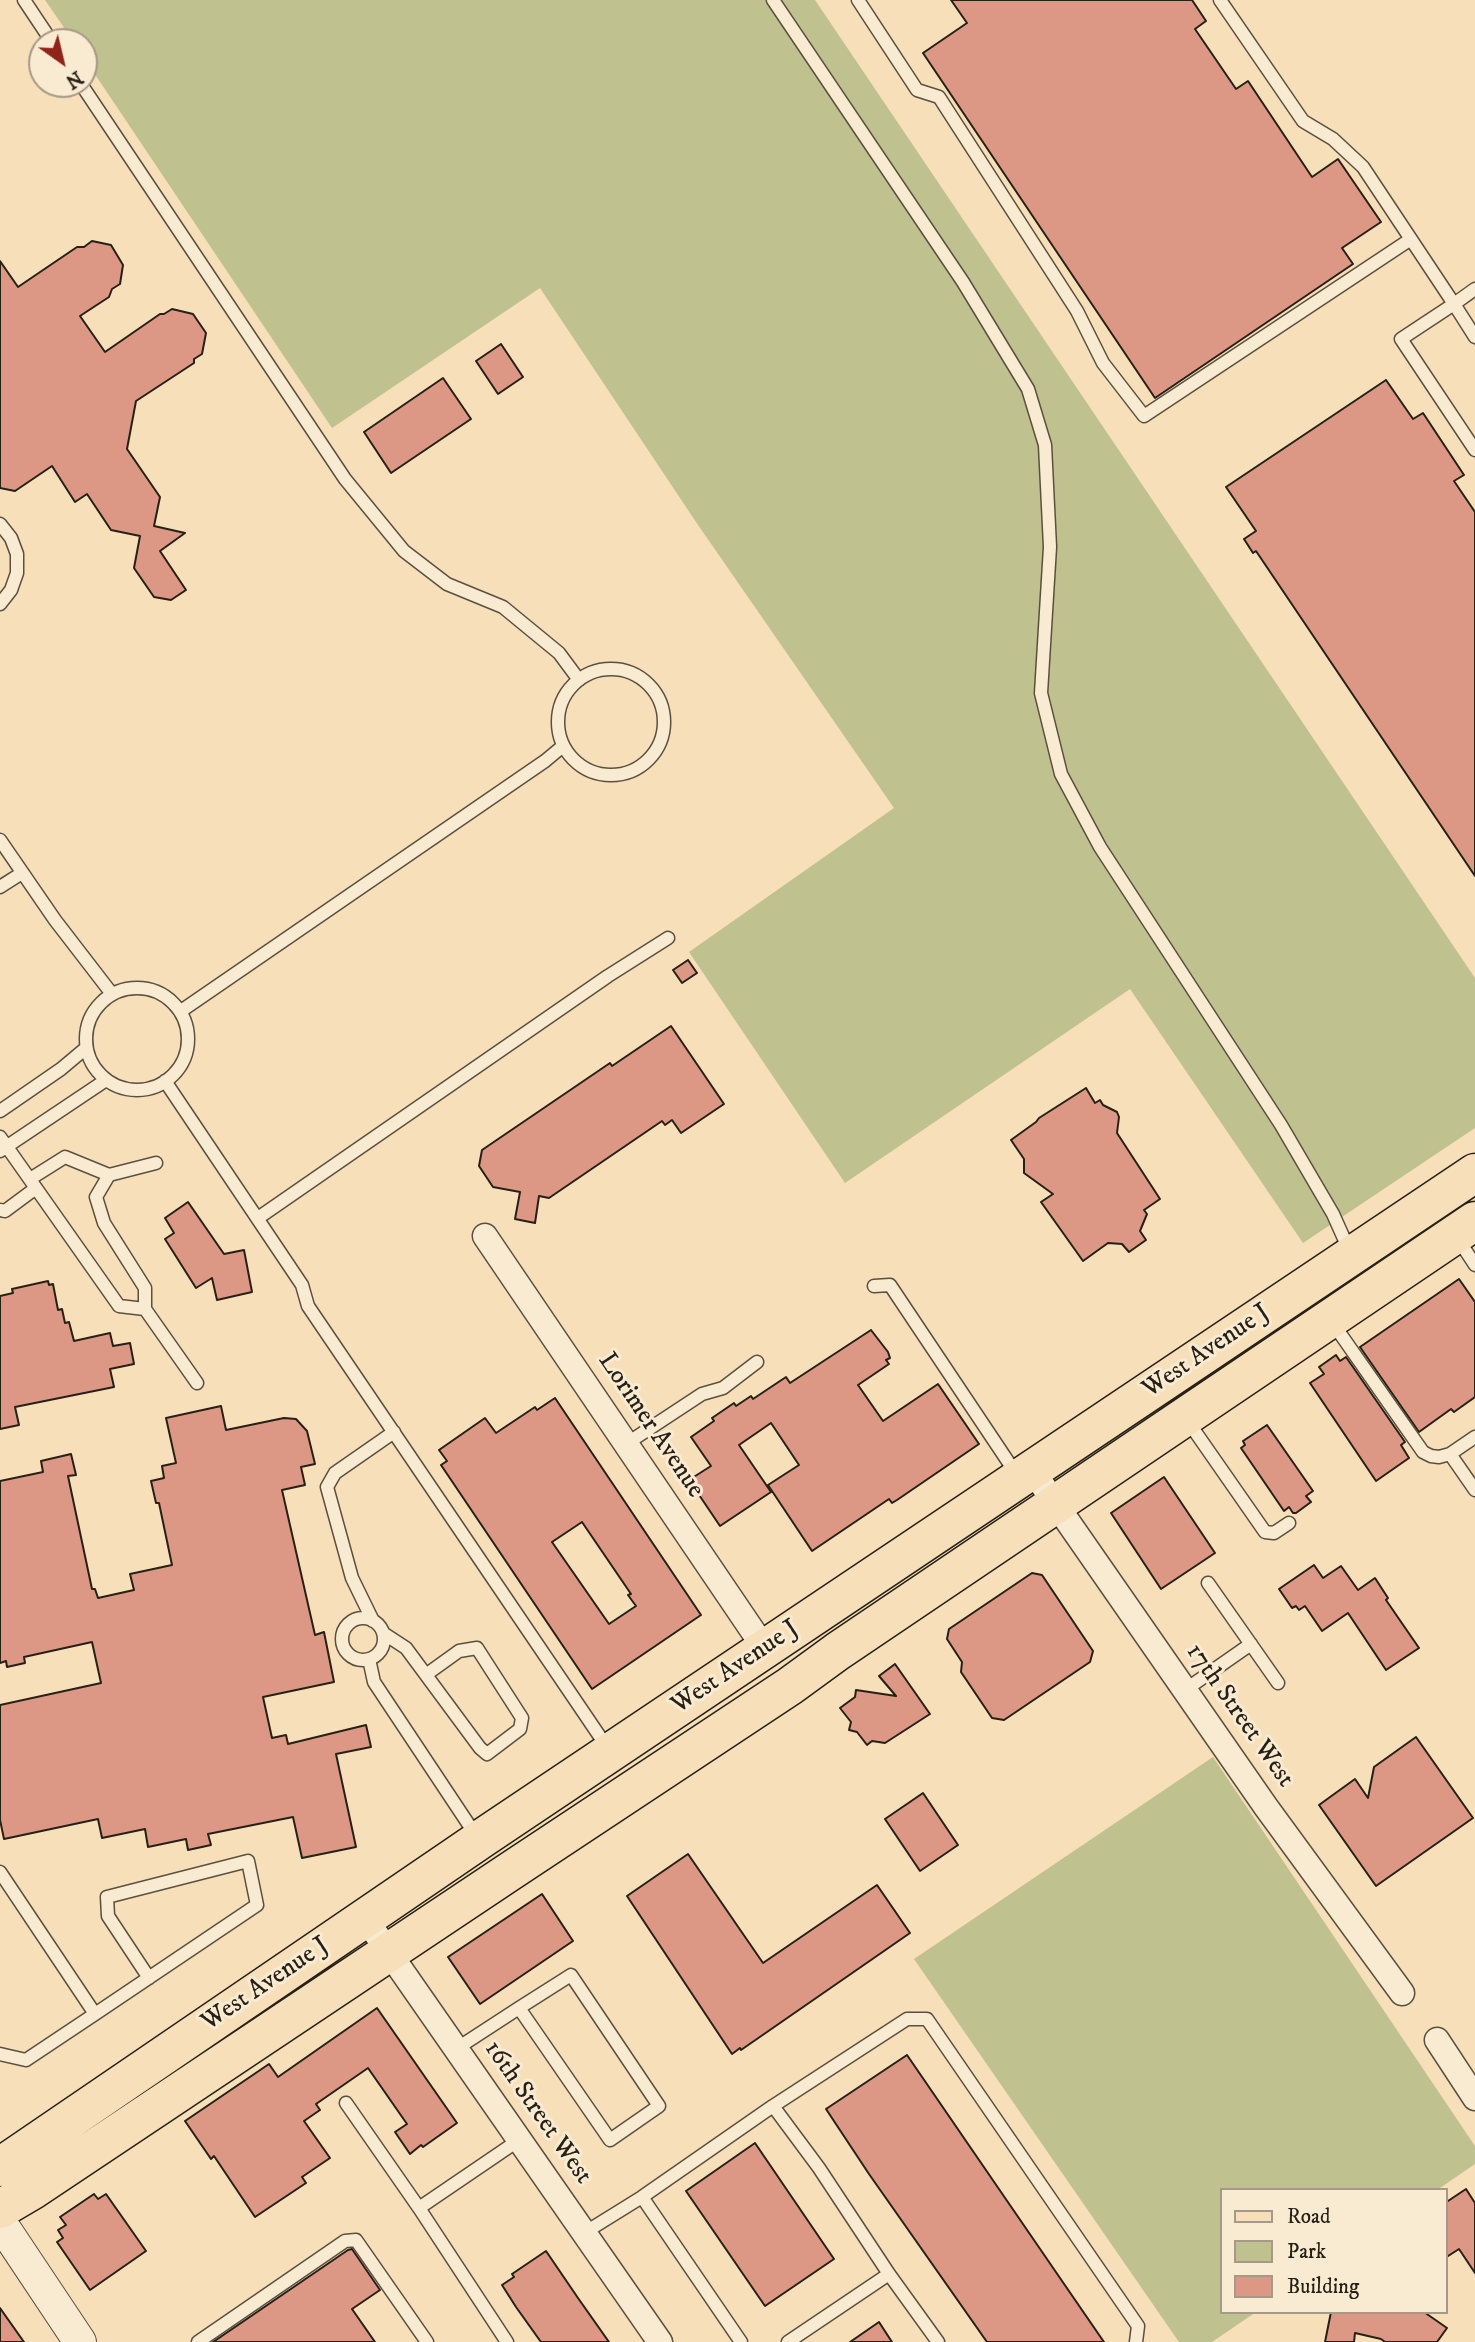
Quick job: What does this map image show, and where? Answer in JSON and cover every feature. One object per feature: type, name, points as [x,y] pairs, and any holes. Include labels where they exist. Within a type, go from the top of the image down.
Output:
[{"type":"main road","name":"West Avenue J","points":[[0,2167],[610,1752],[1475,1173]]},
{"type":"main road","name":"West Avenue J","points":[[0,2210],[635,1790],[1330,1319],[1468,1240]]},
{"type":"main road","points":[[790,1686],[797,1650],[873,1599],[893,1563]]},
{"type":"main road","points":[[635,1790],[647,1752],[756,1680],[765,1649]]},
{"type":"street","name":"Lorimer Avenue","points":[[485,1236],[765,1649]]},
{"type":"street","name":"17th Street West","points":[[1026,1474],[1056,1504],[1266,1807],[1402,1993]]},
{"type":"street","name":"16th Street West","points":[[365,1918],[660,2342]]},
{"type":"street","points":[[1437,2040],[1475,2098]]},
{"type":"street","points":[[0,2222],[80,2342]]},
{"type":"lane","points":[[24,0],[43,28]]},
{"type":"lane","points":[[773,0],[963,282],[1028,389],[1045,445],[1049,534],[1041,693],[1061,774],[1100,847],[1282,1125],[1333,1214],[1352,1256]]},
{"type":"lane","points":[[858,0],[917,90],[939,97],[1077,311],[1103,363],[1144,416],[1411,239]]},
{"type":"lane","points":[[1220,0],[1304,121],[1333,139],[1363,167],[1475,337]]},
{"type":"lane","points":[[90,98],[345,479],[404,551],[447,584],[503,607],[559,653],[579,680]]},
{"type":"lane","points":[[1475,289],[1401,339],[1475,450]]},
{"type":"lane","points":[[0,524],[11,538],[17,554],[17,573],[11,590],[0,604]]},
{"type":"lane","points":[[614,670],[627,672],[639,677],[656,695],[664,719],[663,732],[659,744],[643,764],[618,774],[605,775],[581,766],[564,746],[558,722],[559,710],[579,680],[590,674],[614,670]]},
{"type":"lane","points":[[181,1011],[564,746]]},
{"type":"lane","points":[[0,840],[112,994]]},
{"type":"lane","points":[[0,887],[22,873]]},
{"type":"lane","points":[[258,1218],[608,976],[668,938]]},
{"type":"lane","points":[[136,988],[150,989],[173,1001],[181,1011],[187,1023],[188,1049],[178,1071],[165,1081],[149,1089],[126,1090],[106,1080],[97,1071],[86,1048],[89,1023],[94,1012],[112,994],[136,988]]},
{"type":"lane","points":[[0,1111],[61,1069],[86,1048]]},
{"type":"lane","points":[[106,1080],[2,1145],[33,1184],[119,1306],[145,1309]]},
{"type":"lane","points":[[165,1081],[302,1285],[307,1306],[610,1752]]},
{"type":"lane","points":[[0,1210],[5,1210],[65,1157],[109,1175],[156,1163]]},
{"type":"lane","points":[[109,1175],[96,1197],[104,1223],[145,1288],[145,1309],[197,1384]]},
{"type":"lane","points":[[874,1286],[890,1285],[1026,1474]]},
{"type":"lane","points":[[1330,1319],[1423,1452],[1432,1457],[1450,1454],[1475,1437]]},
{"type":"lane","points":[[626,1444],[702,1394],[723,1388],[757,1362]]},
{"type":"lane","points":[[1185,1417],[1265,1532],[1274,1533],[1289,1523]]},
{"type":"lane","points":[[394,1432],[335,1473],[327,1487],[352,1578],[373,1621],[383,1633],[406,1648],[480,1748],[487,1754],[520,1730],[522,1718],[478,1648],[459,1651],[427,1674]]},
{"type":"lane","points":[[1450,1454],[1475,1490]]},
{"type":"lane","points":[[1208,1583],[1278,1683]]},
{"type":"lane","points":[[373,1621],[360,1618],[348,1625],[343,1636],[345,1650],[349,1655],[362,1660],[374,1657],[383,1646],[383,1633]]},
{"type":"lane","points":[[1185,1690],[1251,1644]]},
{"type":"lane","points":[[369,1659],[374,1682],[480,1840]]},
{"type":"lane","points":[[0,2054],[26,2060],[149,1978],[257,1905],[248,1861],[107,1897],[108,1916],[149,1978]]},
{"type":"lane","points":[[0,1872],[95,2014]]},
{"type":"lane","points":[[456,2049],[519,2008],[571,1975],[659,2106],[610,2140],[519,2008]]},
{"type":"lane","points":[[584,2233],[907,2019],[927,2019],[1138,2326],[1136,2342]]},
{"type":"lane","points":[[346,2103],[508,2342]]},
{"type":"lane","points":[[772,2106],[819,2168],[938,2342]]},
{"type":"lane","points":[[419,2208],[519,2140]]},
{"type":"lane","points":[[642,2197],[741,2342]]},
{"type":"lane","points":[[198,2342],[345,2241],[356,2240],[427,2342]]},
{"type":"lane","points":[[788,2342],[889,2274]]},
{"type":"green space","points":[[45,0],[815,0],[1475,978],[1475,1128],[1303,1243],[1130,989],[845,1183],[689,952],[894,808],[696,522],[540,288],[332,428],[98,79],[98,28],[64,28]]},
{"type":"green space","points":[[1213,1757],[1475,2146],[1475,2164],[1440,2188],[1220,2188],[1220,2314],[1253,2314],[1212,2342],[1179,2342],[914,1959]]},
{"type":"building","points":[[951,0],[1192,0],[1206,21],[1195,29],[1236,89],[1248,81],[1312,177],[1338,159],[1381,222],[1342,248],[1353,264],[1155,398],[923,53],[967,23]]},
{"type":"building","points":[[92,241],[111,245],[123,265],[120,284],[112,289],[109,297],[80,316],[105,352],[160,314],[172,309],[193,314],[206,333],[202,354],[194,359],[194,363],[136,401],[127,449],[160,497],[154,526],[185,533],[160,551],[186,590],[171,600],[154,597],[134,568],[140,536],[111,530],[87,494],[75,502],[52,466],[15,491],[0,488],[0,261],[18,287],[77,247],[84,247]]},
{"type":"building","points":[[501,344],[523,377],[498,394],[476,361]]},
{"type":"building","points":[[443,378],[471,419],[391,473],[364,432]]},
{"type":"building","points":[[1386,380],[1413,419],[1423,413],[1464,475],[1454,481],[1475,512],[1475,876],[1256,551],[1253,553],[1244,539],[1256,531],[1226,487]]},
{"type":"building","points":[[688,960],[697,973],[682,983],[673,970]]},
{"type":"building","points":[[671,1026],[724,1104],[681,1133],[672,1120],[665,1125],[662,1121],[549,1198],[539,1196],[535,1223],[515,1219],[520,1192],[493,1187],[479,1166],[482,1150],[610,1063],[612,1066]]},
{"type":"building","points":[[1086,1088],[1095,1103],[1100,1100],[1103,1105],[1117,1112],[1117,1133],[1160,1199],[1144,1210],[1147,1214],[1140,1231],[1146,1240],[1129,1252],[1122,1244],[1108,1243],[1083,1261],[1041,1202],[1053,1194],[1024,1173],[1024,1159],[1011,1140],[1039,1118]]},
{"type":"building","points":[[188,1202],[224,1254],[244,1250],[252,1292],[217,1300],[212,1278],[196,1288],[165,1239],[174,1233],[165,1218]]},
{"type":"building","points":[[1459,1279],[1475,1302],[1475,1397],[1454,1412],[1451,1409],[1419,1432],[1360,1347]]},
{"type":"building","points":[[48,1281],[49,1285],[53,1284],[58,1310],[62,1309],[65,1323],[69,1322],[74,1341],[110,1333],[113,1346],[130,1343],[134,1364],[110,1369],[114,1387],[15,1407],[19,1425],[0,1429],[0,1296],[13,1293],[12,1289]]},
{"type":"building","points":[[871,1330],[888,1352],[890,1358],[886,1360],[889,1364],[858,1385],[883,1421],[938,1384],[979,1444],[897,1500],[892,1503],[889,1499],[812,1551],[768,1485],[799,1465],[771,1423],[739,1445],[771,1492],[720,1526],[689,1480],[711,1466],[691,1437],[734,1403],[736,1406],[751,1396],[753,1399],[786,1377],[790,1383]]},
{"type":"building","points":[[1336,1355],[1340,1361],[1346,1357],[1405,1442],[1401,1445],[1409,1458],[1376,1481],[1310,1383],[1324,1374],[1319,1367]]},
{"type":"building","points":[[555,1398],[701,1615],[592,1689],[441,1465],[447,1461],[439,1450],[485,1418],[496,1433],[535,1407],[537,1410]],"holes":[[[582,1522],[631,1594],[628,1595],[636,1606],[609,1624],[552,1542]]]},
{"type":"building","points":[[221,1406],[226,1430],[284,1418],[296,1419],[307,1431],[315,1464],[301,1467],[305,1485],[282,1490],[315,1635],[324,1632],[334,1682],[263,1697],[272,1738],[286,1735],[288,1744],[366,1725],[371,1747],[336,1754],[356,1847],[302,1858],[293,1817],[208,1834],[211,1845],[188,1850],[186,1839],[148,1847],[145,1829],[102,1838],[98,1819],[4,1839],[0,1820],[0,1705],[101,1683],[92,1642],[24,1657],[25,1663],[7,1667],[6,1661],[0,1663],[0,1481],[43,1472],[41,1461],[71,1454],[76,1475],[68,1476],[92,1589],[95,1589],[98,1598],[134,1590],[130,1574],[172,1565],[159,1503],[156,1503],[151,1481],[164,1478],[162,1466],[176,1463],[166,1418]]},
{"type":"building","points":[[1267,1425],[1313,1491],[1306,1496],[1311,1502],[1296,1513],[1289,1507],[1284,1511],[1241,1448],[1245,1445],[1243,1441]]},
{"type":"building","points":[[1164,1477],[1215,1553],[1161,1589],[1111,1513]]},
{"type":"building","points":[[1314,1565],[1323,1578],[1341,1566],[1358,1590],[1375,1578],[1388,1598],[1386,1600],[1419,1648],[1386,1670],[1348,1613],[1322,1631],[1305,1606],[1299,1610],[1296,1606],[1292,1608],[1279,1589]]},
{"type":"building","points":[[1032,1573],[1042,1575],[1093,1651],[1090,1662],[1004,1720],[992,1718],[961,1672],[962,1662],[947,1639],[949,1629]]},
{"type":"building","points":[[895,1664],[930,1714],[885,1743],[872,1741],[867,1745],[857,1732],[849,1730],[851,1722],[840,1708],[855,1697],[856,1690],[896,1696],[879,1676]]},
{"type":"building","points":[[1416,1737],[1473,1818],[1376,1886],[1319,1805],[1355,1779],[1368,1798],[1374,1767]]},
{"type":"building","points":[[923,1793],[958,1845],[920,1871],[885,1819]]},
{"type":"building","points":[[688,1854],[763,1963],[877,1885],[910,1933],[732,2054],[627,1896]]},
{"type":"building","points":[[542,1894],[573,1941],[480,2004],[448,1957]]},
{"type":"building","points":[[377,2008],[457,2123],[410,2154],[395,2132],[407,2124],[368,2068],[316,2104],[320,2110],[304,2121],[330,2158],[302,2177],[306,2183],[255,2217],[214,2156],[211,2159],[185,2121],[269,2064],[278,2077]]},
{"type":"building","points":[[907,2055],[1104,2342],[987,2342],[869,2174],[826,2109]]},
{"type":"building","points":[[755,2143],[834,2259],[765,2306],[686,2191]]},
{"type":"building","points":[[1466,2189],[1475,2203],[1475,2273],[1459,2249],[1447,2257],[1447,2202]]},
{"type":"building","points":[[94,2194],[98,2199],[106,2194],[146,2251],[90,2290],[57,2242],[63,2238],[58,2230],[66,2225],[60,2217]]},
{"type":"building","points":[[352,2249],[380,2290],[352,2309],[375,2342],[213,2342],[348,2250]]},
{"type":"building","points":[[546,2251],[609,2342],[541,2342],[516,2307],[502,2285],[514,2277],[512,2274]]},
{"type":"building","points":[[0,2308],[24,2342],[0,2342]]},
{"type":"building","points":[[1331,2314],[1427,2314],[1447,2328],[1437,2342],[1385,2342],[1355,2333],[1354,2342],[1325,2342]]},
{"type":"building","points":[[879,2322],[892,2342],[850,2342]]}]
